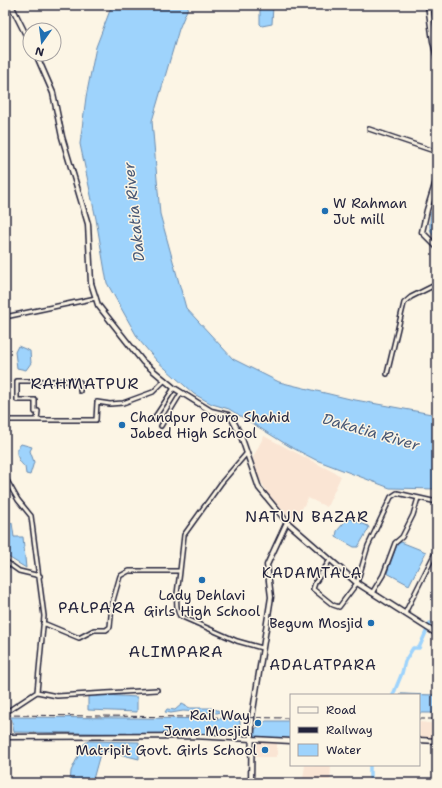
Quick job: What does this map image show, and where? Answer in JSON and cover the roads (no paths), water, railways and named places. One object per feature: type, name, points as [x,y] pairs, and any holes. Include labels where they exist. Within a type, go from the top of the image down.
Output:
[{"type":"main road","points":[[428,5],[437,58]]},
{"type":"main road","points":[[12,6],[22,27]]},
{"type":"main road","points":[[39,62],[53,93],[62,137],[88,224],[91,283],[98,304],[143,362],[181,393],[211,411],[228,415],[232,419],[241,436],[258,488],[287,522],[357,583],[437,634]]},
{"type":"main road","points":[[437,178],[422,232],[437,247]]},
{"type":"main road","points":[[251,783],[252,717],[271,597],[267,565],[287,522]]},
{"type":"main road","points":[[5,737],[193,736],[290,741]]},
{"type":"main road","points":[[420,740],[437,741]]},
{"type":"street","points":[[369,129],[437,152]]},
{"type":"street","points":[[387,374],[404,303],[411,297],[437,284]]},
{"type":"street","points":[[5,317],[96,298]]},
{"type":"street","points":[[5,420],[96,420],[97,402],[110,404],[123,403],[153,392],[165,380]]},
{"type":"street","points":[[37,420],[38,411],[35,412],[35,400],[17,400],[17,381],[74,381],[80,382],[80,390]]},
{"type":"street","points":[[155,417],[174,388]]},
{"type":"street","points":[[161,426],[181,393]]},
{"type":"street","points":[[246,454],[222,482],[184,535],[177,604],[180,616],[237,641],[262,648]]},
{"type":"street","points":[[5,477],[18,500],[31,516],[40,576],[43,623],[37,692]]},
{"type":"street","points":[[330,560],[314,586],[315,591],[333,605],[339,607],[357,583],[368,546],[390,497],[397,493],[437,502]]},
{"type":"street","points":[[372,593],[383,575],[395,542],[402,537],[413,516],[418,498]]},
{"type":"street","points":[[404,613],[437,549]]},
{"type":"street","points":[[5,561],[20,571],[40,576]]},
{"type":"street","points":[[43,623],[79,638],[94,630],[106,630],[110,627],[114,597],[123,574],[128,571],[180,571]]},
{"type":"street","points":[[5,713],[37,692],[57,696],[157,690]]},
{"type":"water","name":"Dakatia River","points":[[112,5],[189,5],[179,29],[152,121],[160,214],[186,308],[233,359],[279,382],[350,399],[437,415],[437,489],[390,488],[316,460],[289,446],[229,409],[212,404],[194,394],[157,361],[139,340],[107,283],[96,219],[80,144],[86,97],[96,47]]},
{"type":"water","points":[[260,5],[273,5],[272,24],[262,26],[260,24]]},
{"type":"water","points":[[437,198],[437,240],[430,230],[430,224],[431,212],[435,210]]},
{"type":"water","points":[[18,346],[30,351],[31,363],[26,370],[17,368],[15,352]]},
{"type":"water","points":[[21,444],[32,447],[30,451],[34,462],[30,475],[26,474],[25,467],[18,457],[17,449]]},
{"type":"water","points":[[348,518],[368,526],[369,528],[358,547],[354,547],[336,537],[337,531]]},
{"type":"water","points":[[12,523],[14,537],[23,537],[26,568],[5,555],[5,524]]},
{"type":"water","points":[[401,542],[426,552],[409,585],[387,573],[397,544]]},
{"type":"water","points":[[88,694],[137,697],[137,712],[88,710]]},
{"type":"water","points":[[420,695],[437,696],[437,713],[420,713]]},
{"type":"water","points":[[182,704],[190,708],[211,708],[220,711],[218,713],[183,711],[171,713],[165,712],[167,709],[175,710]]},
{"type":"water","points":[[11,717],[240,719],[240,727],[235,735],[14,732]]},
{"type":"water","points":[[266,721],[290,721],[290,739],[254,737],[255,729]]},
{"type":"water","points":[[88,741],[139,742],[139,759],[103,750],[100,754],[92,783],[70,783],[71,771],[84,744]]},
{"type":"waterway","points":[[393,694],[405,661],[413,648],[419,648],[430,623]]},
{"type":"waterway","points":[[370,766],[370,783]]},
{"type":"railway","points":[[5,715],[290,718]]},
{"type":"railway","points":[[420,719],[437,719]]},
{"type":"place","name":"W Rahman Jut mill","points":[[325,211]]},
{"type":"place","name":"Chandpur Pouro Shahid Jabed High School","points":[[122,425]]},
{"type":"place","name":"Lady Dehlavi Girls High School","points":[[202,580]]},
{"type":"place","name":"Begum Mosjid","points":[[371,623]]},
{"type":"place","name":"Rail Way Jame Mosjid","points":[[258,723]]},
{"type":"place","name":"Matripit Govt. Girls School","points":[[265,750]]},
{"type":"district","name":"RAHMATPUR","points":[[85,383]]},
{"type":"district","name":"NATUN BAZAR","points":[[307,516]]},
{"type":"district","name":"KADAMTALA","points":[[312,573]]},
{"type":"district","name":"PALPARA","points":[[97,607]]},
{"type":"district","name":"ALIMPARA","points":[[176,651]]},
{"type":"district","name":"ADALATPARA","points":[[323,665]]}]
